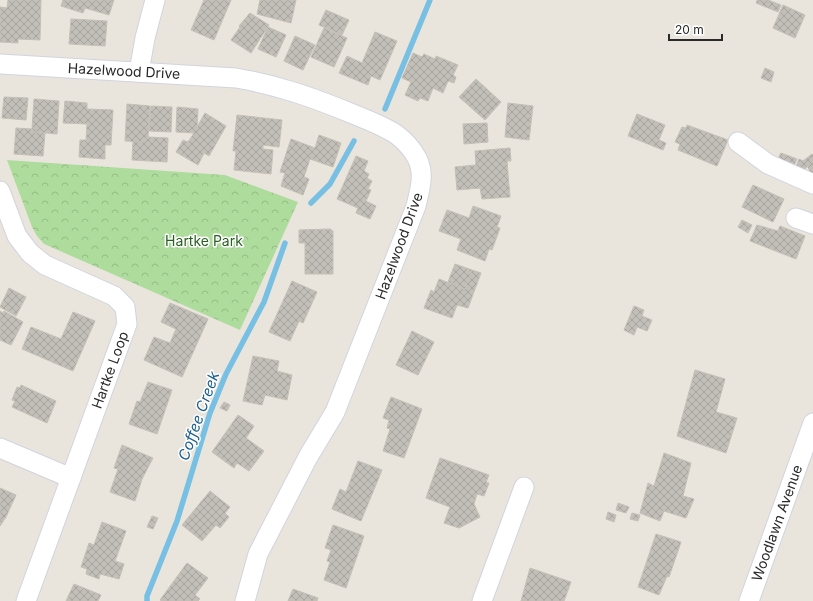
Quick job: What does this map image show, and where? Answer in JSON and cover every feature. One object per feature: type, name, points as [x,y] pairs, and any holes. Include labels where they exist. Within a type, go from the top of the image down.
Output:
[{"type":"street","points":[[139,72],[145,38],[155,0]]},
{"type":"street","name":"Hazelwood Drive","points":[[0,64],[236,78],[270,84],[314,98],[375,123],[397,135],[409,146],[414,155],[422,176],[416,206],[335,412],[308,457],[258,554],[245,601]]},
{"type":"street","points":[[738,142],[768,164],[813,184]]},
{"type":"street","name":"Hartke Loop","points":[[0,191],[17,236],[30,253],[45,265],[114,296],[125,307],[127,324],[26,601]]},
{"type":"street","name":"Woodlawn Avenue","points":[[749,601],[807,461],[813,423]]},
{"type":"street","points":[[0,448],[71,478]]},
{"type":"street","points":[[482,601],[524,487]]},
{"type":"green space","name":"Hartke Park","points":[[7,160],[225,175],[298,202],[240,330],[44,244],[32,227]]},
{"type":"building","points":[[8,0],[41,0],[40,40],[18,39],[18,43],[0,42],[0,7],[7,8]]},
{"type":"building","points":[[63,0],[114,0],[109,15],[85,8],[83,13],[61,6]]},
{"type":"building","points":[[204,0],[231,0],[214,40],[191,30]]},
{"type":"building","points":[[260,0],[296,0],[291,23],[257,14]]},
{"type":"building","points":[[757,0],[768,0],[781,5],[778,12],[756,3]]},
{"type":"building","points":[[783,5],[805,15],[795,38],[773,28]]},
{"type":"building","points":[[326,10],[349,20],[342,35],[319,25]]},
{"type":"building","points":[[250,13],[269,25],[251,53],[231,40],[240,27],[239,26]]},
{"type":"building","points":[[71,19],[107,21],[105,46],[69,44]]},
{"type":"building","points":[[268,27],[286,35],[276,57],[258,49]]},
{"type":"building","points":[[324,28],[347,38],[334,67],[311,57]]},
{"type":"building","points":[[375,32],[397,41],[380,80],[371,76],[368,85],[339,73],[347,56],[362,63]]},
{"type":"building","points":[[295,36],[315,45],[303,70],[284,61]]},
{"type":"building","points":[[413,53],[422,57],[424,54],[435,59],[436,56],[458,65],[453,75],[456,77],[454,83],[448,81],[443,93],[433,88],[428,101],[420,98],[418,101],[405,95],[411,82],[402,78]]},
{"type":"building","points":[[765,68],[774,72],[771,82],[761,78]]},
{"type":"building","points":[[476,79],[501,102],[485,120],[459,97]]},
{"type":"building","points":[[4,97],[28,98],[26,120],[2,118]]},
{"type":"building","points":[[34,99],[59,101],[57,134],[35,132],[32,129]]},
{"type":"building","points":[[65,101],[87,103],[87,109],[113,110],[111,145],[105,145],[105,159],[79,157],[80,140],[86,140],[87,124],[63,123]]},
{"type":"building","points":[[508,103],[533,106],[529,140],[505,137]]},
{"type":"building","points":[[127,104],[150,106],[148,137],[143,142],[125,141]]},
{"type":"building","points":[[151,106],[172,107],[171,132],[149,131]]},
{"type":"building","points":[[177,107],[198,109],[197,127],[205,113],[226,126],[209,156],[204,153],[198,165],[176,152],[183,140],[188,142],[194,133],[176,132]]},
{"type":"building","points":[[637,114],[665,125],[659,140],[666,143],[663,150],[628,136]]},
{"type":"building","points":[[237,115],[282,120],[279,147],[263,145],[263,149],[273,150],[271,174],[234,170],[236,151],[233,151]]},
{"type":"building","points":[[487,123],[488,142],[464,144],[463,124]]},
{"type":"building","points":[[687,125],[728,140],[717,166],[678,150],[680,144],[675,142],[682,127],[686,128]]},
{"type":"building","points":[[16,128],[32,129],[35,132],[45,133],[43,156],[14,154]]},
{"type":"building","points":[[319,135],[341,143],[333,167],[310,159],[304,177],[309,179],[303,195],[281,186],[285,173],[280,172],[291,139],[315,148]]},
{"type":"building","points":[[148,137],[168,138],[167,162],[132,160],[133,141],[143,142]]},
{"type":"building","points":[[510,148],[511,161],[507,161],[510,197],[482,199],[480,188],[457,190],[455,167],[476,165],[475,151]]},
{"type":"building","points":[[781,153],[797,159],[792,170],[776,163]]},
{"type":"building","points":[[812,154],[813,176],[807,166],[804,171],[796,167],[799,159],[803,161]]},
{"type":"building","points":[[356,156],[368,161],[364,171],[369,174],[367,178],[372,181],[368,189],[371,190],[366,201],[376,206],[370,219],[356,213],[358,208],[337,199]]},
{"type":"building","points":[[753,185],[784,199],[773,222],[742,207]]},
{"type":"building","points":[[473,206],[501,216],[497,227],[500,228],[492,250],[489,249],[485,261],[457,250],[461,239],[439,231],[447,210],[469,218]]},
{"type":"building","points":[[742,220],[752,225],[748,233],[738,227]]},
{"type":"building","points":[[757,225],[778,231],[780,226],[805,236],[796,259],[750,241]]},
{"type":"building","points":[[330,229],[333,231],[333,274],[305,274],[305,243],[299,243],[299,230]]},
{"type":"building","points":[[455,264],[472,270],[465,289],[448,282]]},
{"type":"building","points":[[472,270],[481,273],[468,308],[457,305],[452,318],[424,308],[431,290],[434,292],[439,279],[465,289]]},
{"type":"building","points":[[292,281],[317,292],[303,323],[299,321],[290,341],[269,332]]},
{"type":"building","points":[[9,288],[26,297],[16,316],[0,307]]},
{"type":"building","points":[[170,303],[208,319],[182,377],[144,360],[154,337],[170,343],[176,329],[161,322]]},
{"type":"building","points":[[634,306],[644,310],[642,316],[652,320],[647,331],[637,327],[634,335],[624,330]]},
{"type":"building","points":[[0,311],[3,313],[4,311],[23,322],[11,345],[0,340]]},
{"type":"building","points":[[73,312],[95,321],[73,371],[22,349],[31,327],[61,339]]},
{"type":"building","points":[[412,331],[434,342],[418,375],[396,365]]},
{"type":"building","points":[[253,356],[279,361],[277,371],[292,375],[287,400],[265,395],[262,405],[243,401]]},
{"type":"building","points":[[695,370],[725,379],[716,412],[737,418],[726,453],[677,436]]},
{"type":"building","points":[[148,382],[172,390],[157,434],[129,424],[137,401],[140,402]]},
{"type":"building","points":[[21,385],[56,401],[47,423],[12,407],[15,401],[12,400],[17,387],[20,388]]},
{"type":"building","points":[[391,397],[422,409],[404,458],[383,451],[390,429],[387,428],[389,420],[383,418]]},
{"type":"building","points":[[224,402],[230,405],[227,411],[220,408]]},
{"type":"building","points":[[238,415],[254,426],[246,438],[264,451],[249,471],[237,463],[234,468],[212,452]]},
{"type":"building","points":[[122,445],[153,458],[142,479],[135,501],[110,492],[118,469],[114,468]]},
{"type":"building","points":[[664,453],[691,463],[683,496],[694,499],[686,518],[664,511],[660,521],[640,513],[648,483],[654,486]]},
{"type":"building","points":[[440,458],[489,475],[486,482],[489,483],[484,496],[477,494],[474,504],[480,517],[459,528],[444,523],[450,507],[426,498]]},
{"type":"building","points":[[358,461],[382,470],[361,521],[332,509],[340,489],[346,492]]},
{"type":"building","points":[[0,488],[16,495],[6,517],[0,526]]},
{"type":"building","points":[[210,491],[230,507],[225,513],[229,517],[220,528],[216,525],[202,541],[182,525]]},
{"type":"building","points":[[618,503],[629,507],[626,513],[616,510]]},
{"type":"building","points":[[608,512],[616,515],[614,522],[606,519]]},
{"type":"building","points":[[632,513],[640,515],[638,521],[630,519]]},
{"type":"building","points":[[152,516],[158,518],[153,529],[147,527]]},
{"type":"building","points":[[102,522],[126,531],[115,561],[124,564],[119,579],[100,574],[99,579],[86,574],[87,569],[81,567],[89,543],[94,545]]},
{"type":"building","points":[[333,525],[364,536],[346,588],[324,580],[330,562],[327,561],[331,550],[325,548]]},
{"type":"building","points":[[656,534],[681,542],[669,577],[667,576],[659,595],[638,587]]},
{"type":"building","points":[[187,563],[208,578],[195,595],[200,599],[198,601],[160,600]]},
{"type":"building","points":[[530,568],[571,582],[564,601],[521,601]]},
{"type":"building","points":[[74,584],[101,595],[98,601],[66,601]]},
{"type":"building","points":[[293,589],[318,598],[317,601],[288,601]]},
{"type":"waterway","name":"Coffee Creek","points":[[385,109],[430,0]]},
{"type":"waterway","name":"Coffee Creek","points":[[311,203],[330,184],[354,141]]},
{"type":"waterway","name":"Coffee Creek","points":[[147,601],[147,596],[177,521],[210,413],[226,374],[264,302],[285,243]]}]
